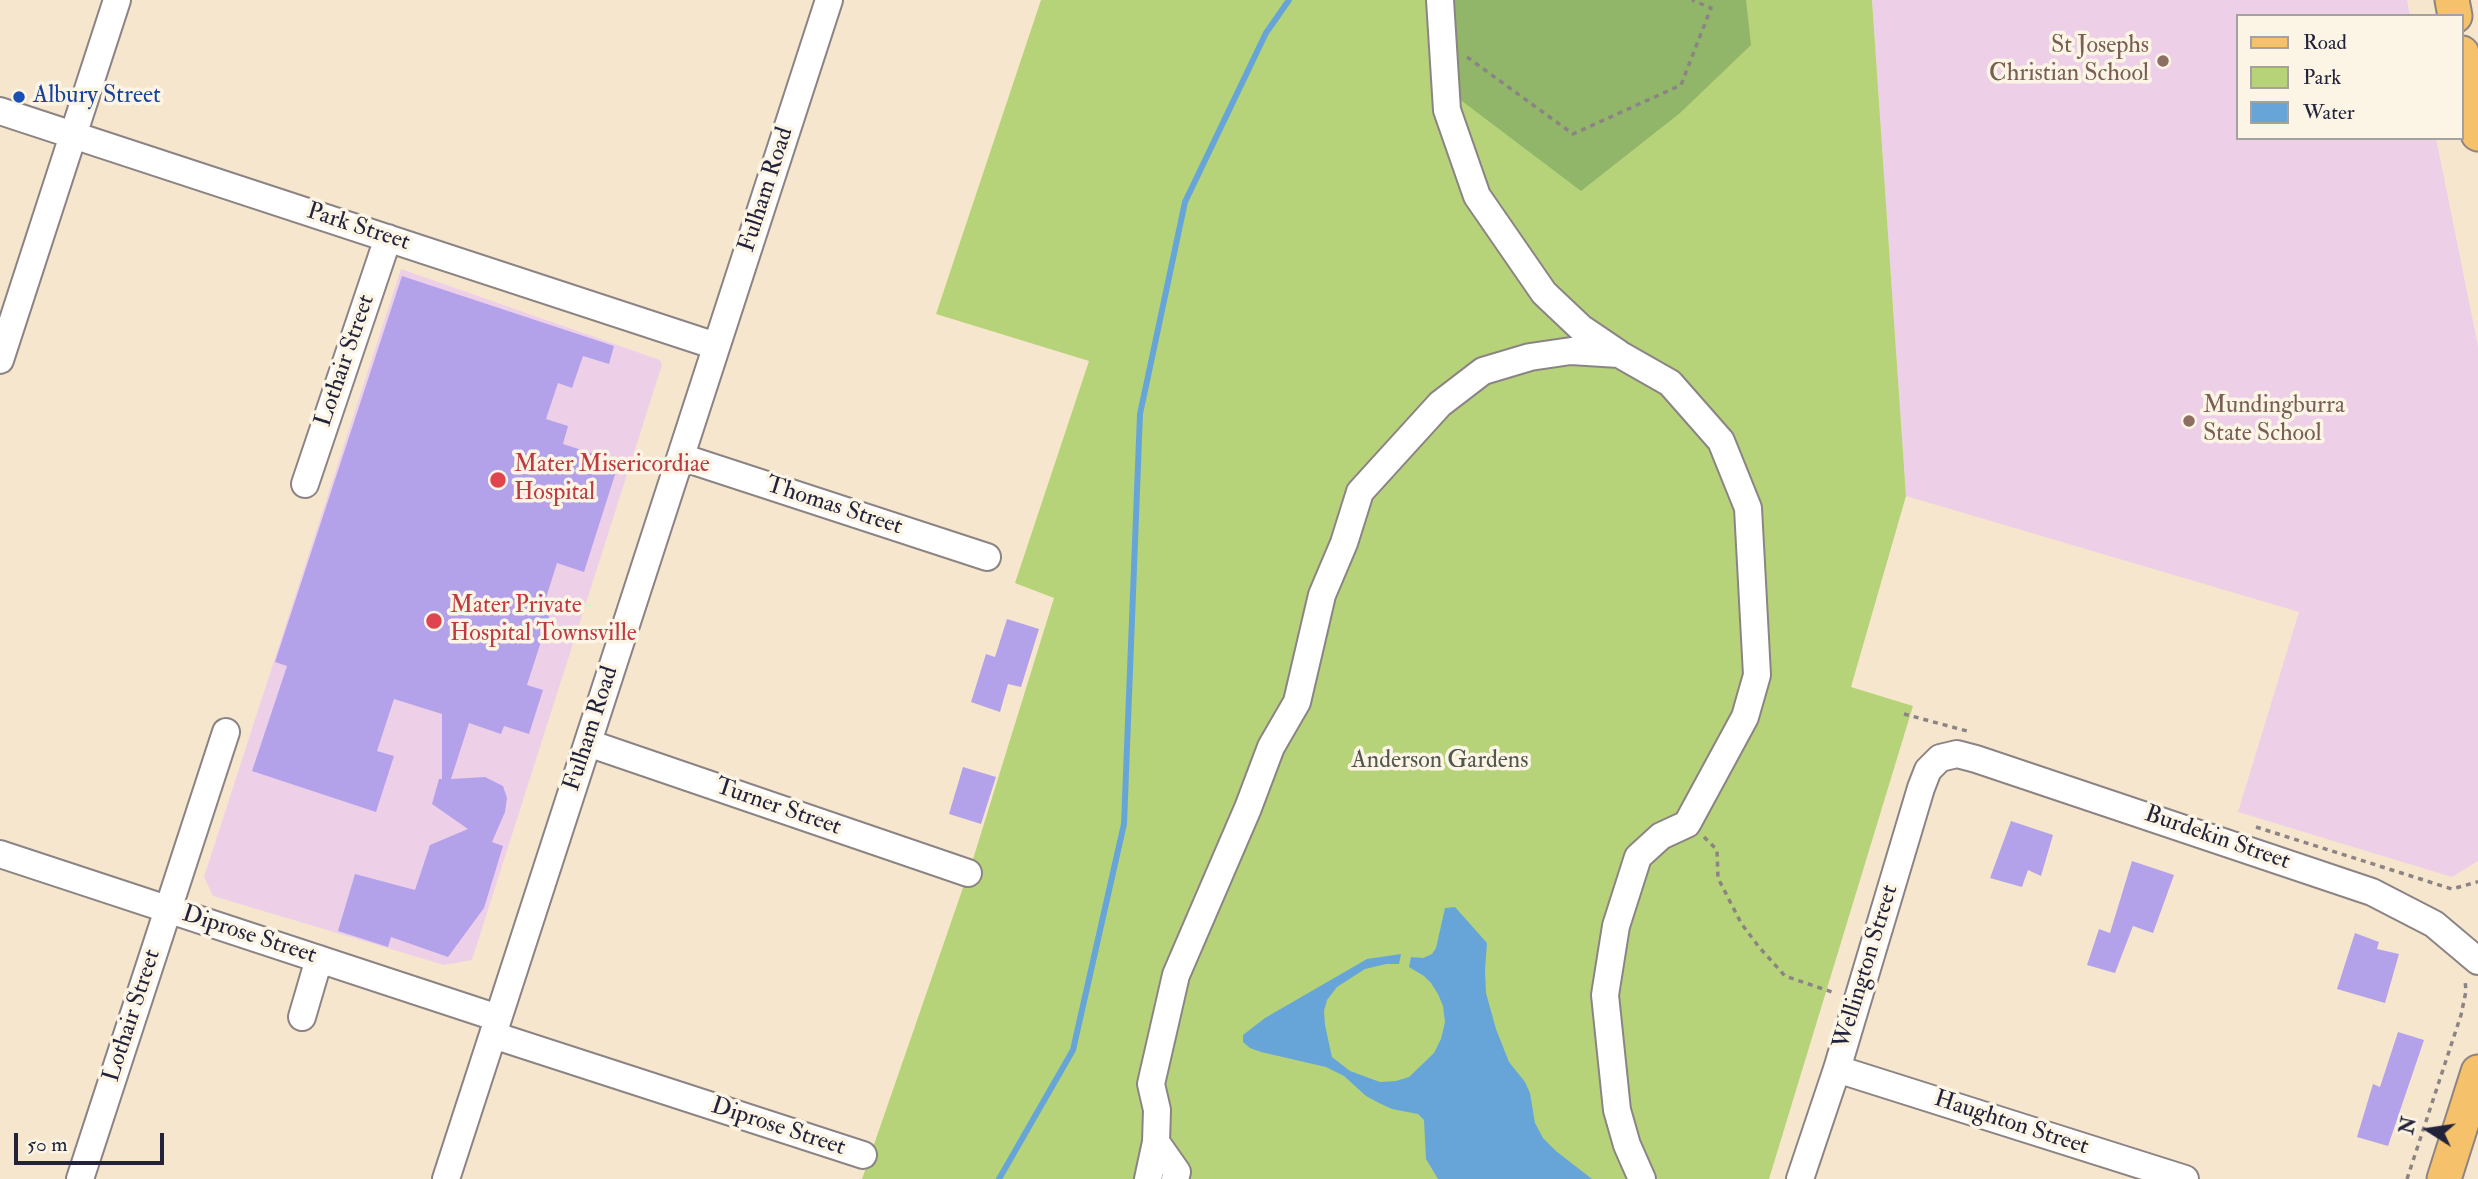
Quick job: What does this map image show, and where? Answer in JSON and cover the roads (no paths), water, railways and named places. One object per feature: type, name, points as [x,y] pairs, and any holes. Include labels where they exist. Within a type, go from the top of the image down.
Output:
[{"type":"main road","points":[[2464,63],[2478,134]]},
{"type":"main road","points":[[2444,1179],[2478,1072]]},
{"type":"street","points":[[0,360],[117,0]]},
{"type":"street","name":"Fulham Road","points":[[446,1179],[828,0]]},
{"type":"street","points":[[1440,0],[1447,110],[1477,196],[1544,293],[1581,328],[1619,354],[1670,383],[1721,441],[1748,508],[1757,675],[1745,717],[1687,824],[1661,836],[1638,857],[1616,926],[1605,995],[1617,1110],[1627,1145],[1642,1179]]},
{"type":"street","name":"Park Street","points":[[0,111],[716,345]]},
{"type":"street","name":"Lothair Street","points":[[305,485],[388,238]]},
{"type":"street","points":[[1147,1179],[1156,1142],[1157,1110],[1151,1084],[1176,975],[1248,808],[1271,747],[1297,702],[1322,595],[1344,543],[1360,492],[1440,404],[1483,371],[1530,357],[1571,351],[1619,354]]},
{"type":"street","name":"Thomas Street","points":[[681,457],[987,557]]},
{"type":"street","name":"Lothair Street","points":[[80,1179],[226,732]]},
{"type":"street","name":"Turner Street","points":[[588,743],[968,873]]},
{"type":"street","name":"Burdekin Street","points":[[1940,758],[1957,754],[1976,759],[2372,892],[2434,924],[2472,969]]},
{"type":"street","name":"Wellington Street","points":[[1800,1179],[1837,1069],[1920,788],[1928,771],[1940,758]]},
{"type":"street","name":"Diprose Street","points":[[0,854],[319,959],[496,1027],[863,1156]]},
{"type":"street","points":[[302,1017],[319,959]]},
{"type":"street","name":"Haughton Street","points":[[1837,1069],[2185,1179]]},
{"type":"street","points":[[1156,1142],[1177,1172],[1175,1179]]},
{"type":"water","points":[[1455,907],[1487,943],[1486,993],[1509,1062],[1530,1093],[1535,1123],[1543,1138],[1556,1151],[1592,1179],[1438,1179],[1426,1159],[1424,1120],[1418,1114],[1392,1109],[1379,1103],[1366,1096],[1344,1076],[1326,1067],[1261,1052],[1243,1042],[1243,1035],[1265,1018],[1367,959],[1401,954],[1399,964],[1365,969],[1337,987],[1327,1000],[1324,1011],[1332,1057],[1350,1071],[1380,1082],[1409,1077],[1434,1053],[1445,1022],[1438,994],[1424,976],[1409,967],[1411,957],[1423,958],[1432,954],[1436,948],[1445,908]]},
{"type":"waterway","points":[[999,1179],[1073,1050],[1124,824],[1140,414],[1185,202],[1266,33],[1289,0]]},
{"type":"place","name":"St Josephs Christian School","points":[[2163,61]]},
{"type":"place","name":"Albury Street","points":[[19,97]]},
{"type":"place","name":"Mundingburra State School","points":[[2189,421]]},
{"type":"place","name":"Mater Misericordiae Hospital","points":[[498,480]]},
{"type":"place","name":"Mater Private Hospital Townsville","points":[[434,621]]},
{"type":"park label","name":"Anderson Gardens","points":[[1440,762]]}]
